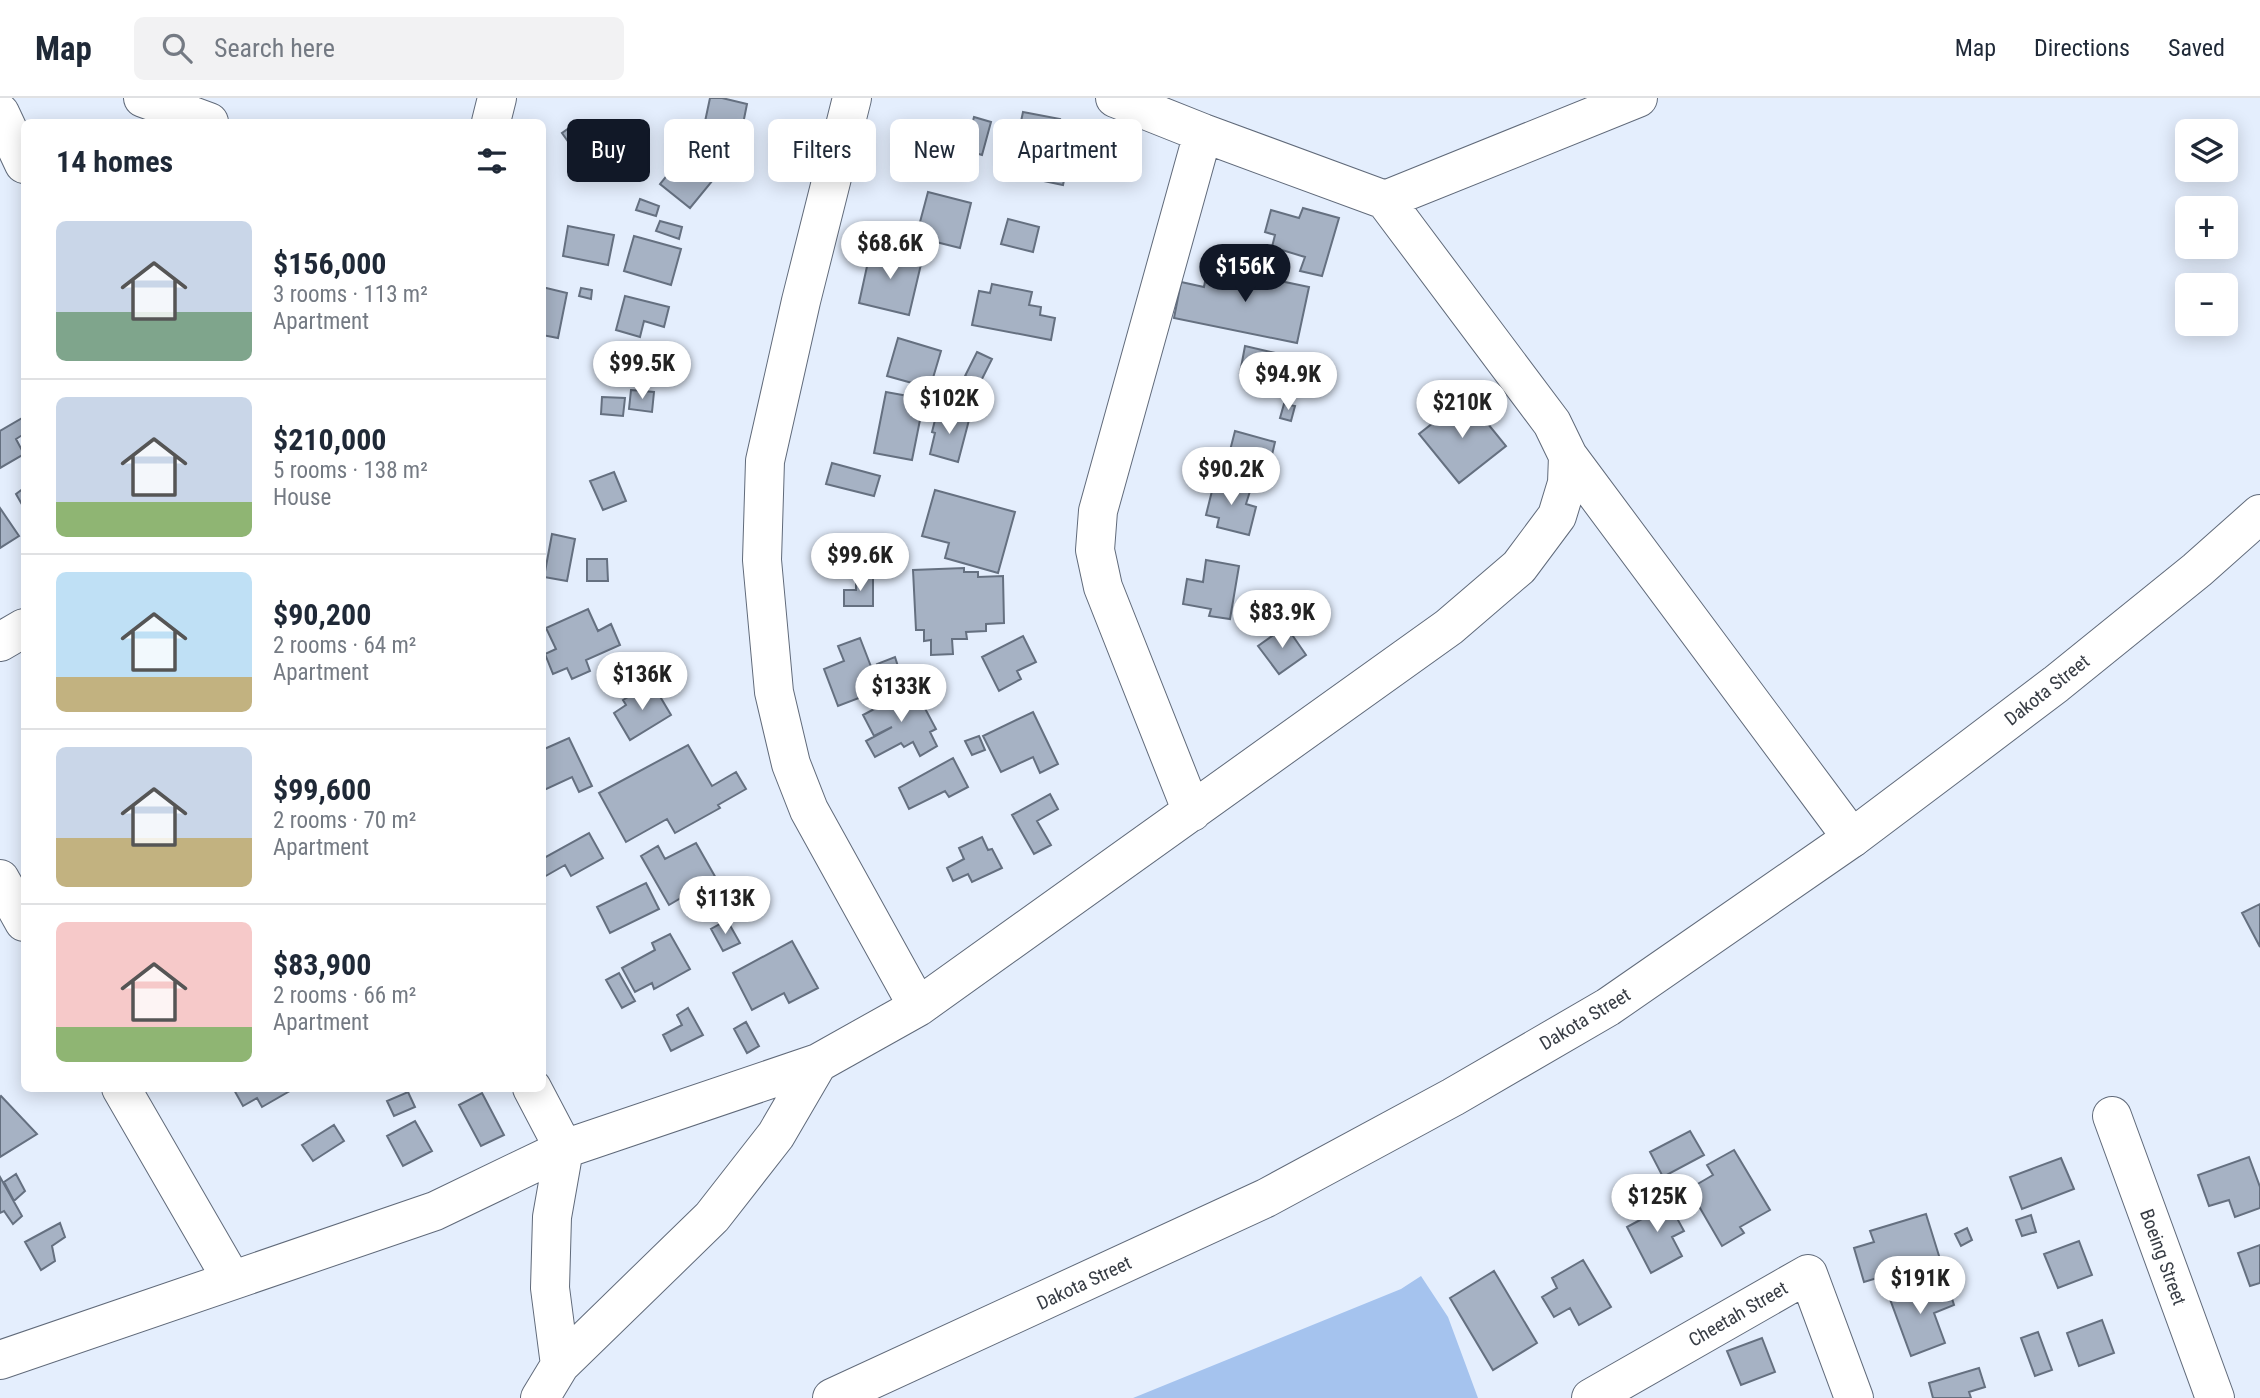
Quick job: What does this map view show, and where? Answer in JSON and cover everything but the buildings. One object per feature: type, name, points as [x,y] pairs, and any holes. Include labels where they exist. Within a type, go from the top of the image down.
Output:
[{"type":"street","points":[[143,98],[201,119]]},
{"type":"street","points":[[492,119],[497,98]]},
{"type":"street","points":[[852,98],[765,461],[762,560],[775,692],[791,764],[809,810],[918,1007]]},
{"type":"street","points":[[1115,98],[1385,200],[1552,423],[1568,456],[1852,838]]},
{"type":"street","points":[[1385,200],[1639,98]]},
{"type":"street","points":[[0,113],[21,158]]},
{"type":"street","points":[[1192,812],[1102,587],[1095,550],[1098,511],[1203,133]]},
{"type":"street","points":[[0,1360],[435,1211],[564,1149],[818,1063],[918,1007],[1449,627],[1519,567],[1557,516],[1567,483],[1568,456]]},
{"type":"street","name":"Dakota Street","points":[[832,1398],[1265,1198],[1453,1097],[1608,1007],[1852,838],[2056,684],[2197,570],[2260,514]]},
{"type":"street","points":[[0,642],[21,630]]},
{"type":"street","points":[[0,879],[21,917]]},
{"type":"street","points":[[540,1398],[560,1365],[712,1217],[776,1135],[818,1063]]},
{"type":"street","points":[[123,1092],[232,1280]]},
{"type":"street","points":[[534,1092],[564,1149],[552,1217],[550,1287],[560,1365]]},
{"type":"street","name":"Boeing Street","points":[[2112,1116],[2215,1398]]},
{"type":"street","name":"Cheetah Street","points":[[1591,1398],[1808,1274],[1854,1398]]},
{"type":"shaded area","points":[[1421,1276],[1448,1317],[1478,1398],[1133,1398],[1401,1289]]}]
